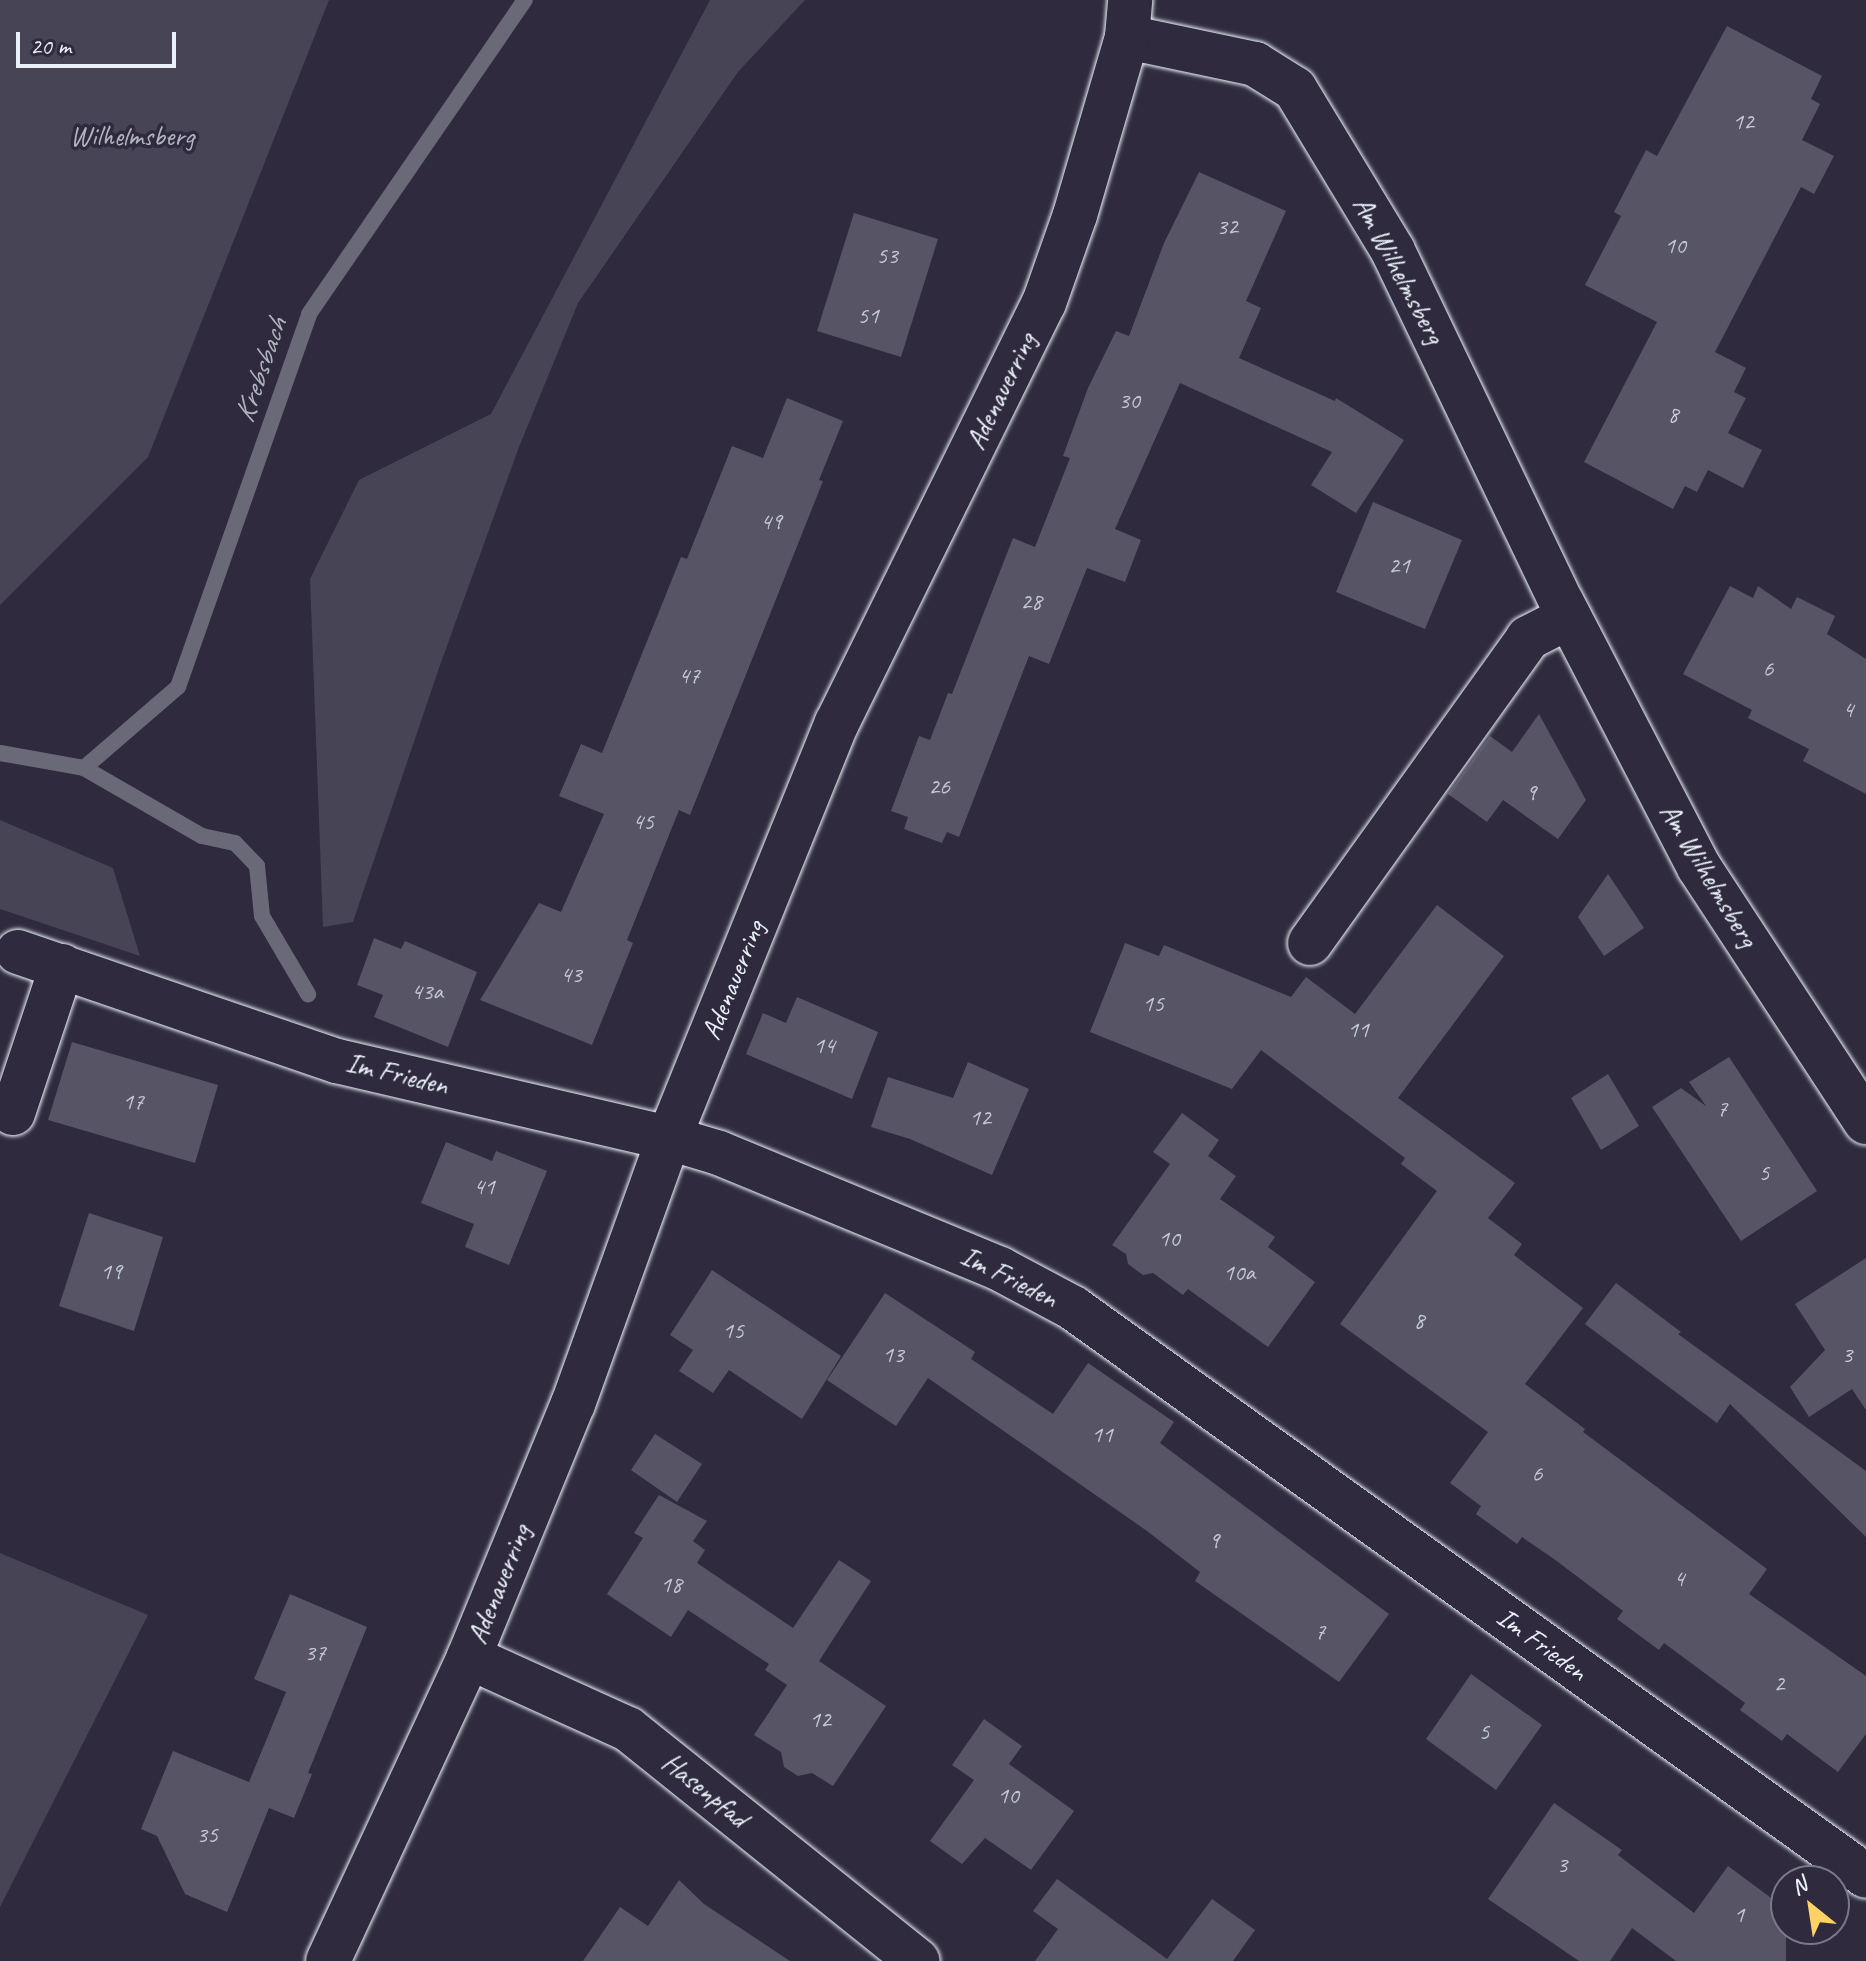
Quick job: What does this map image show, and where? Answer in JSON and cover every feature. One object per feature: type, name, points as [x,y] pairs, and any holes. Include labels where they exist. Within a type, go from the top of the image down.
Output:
[{"type":"street","name":"Am Wilhelmsberg","points":[[1128,19],[1255,64],[1295,89],[1393,251],[1569,617],[1699,867],[1866,1122]]},
{"type":"street","name":"Adenauerring","points":[[328,1961],[469,1657],[573,1404],[669,1138],[837,723],[1044,303],[1075,215],[1128,19]]},
{"type":"street","points":[[1310,943],[1528,638],[1569,617]]},
{"type":"street","name":"Im Frieden","points":[[18,952],[337,1061],[669,1138],[719,1153],[1000,1269],[1073,1308],[1866,1876]]},
{"type":"street","points":[[13,1113],[62,966]]},
{"type":"street","name":"Hasenpfad","points":[[469,1657],[628,1729],[918,1961]]},
{"type":"green space","name":"Wilhelmsberg","points":[[0,0],[329,0],[148,457],[0,605]]},
{"type":"green space","points":[[710,0],[805,0],[738,72],[578,303],[519,447],[439,668],[353,922],[323,927],[310,579],[359,480],[491,414]]},
{"type":"green space","points":[[0,820],[113,868],[140,956],[0,909]]},
{"type":"green space","points":[[0,1553],[148,1615],[0,1907]]},
{"type":"building","points":[[1727,26],[1822,76],[1811,99],[1820,104],[1802,140],[1834,156],[1814,194],[1801,187],[1715,352],[1746,368],[1734,392],[1746,398],[1728,433],[1762,450],[1743,488],[1708,470],[1697,492],[1685,486],[1673,509],[1584,462],[1657,322],[1585,285],[1621,216],[1614,212],[1646,150],[1657,156]]},
{"type":"building","points":[[1199,172],[1286,211],[1246,301],[1261,308],[1239,358],[1335,401],[1336,398],[1404,440],[1356,513],[1311,485],[1332,452],[1180,383],[1115,529],[1141,540],[1125,582],[1087,568],[1049,664],[1029,656],[959,837],[947,832],[942,843],[904,829],[908,817],[891,811],[919,736],[930,740],[948,693],[952,694],[1013,538],[1035,547],[1070,458],[1063,456],[1088,388],[1116,331],[1129,336],[1164,243]]},
{"type":"building","points":[[854,213],[938,239],[901,357],[817,331]]},
{"type":"building","points":[[787,398],[843,421],[819,480],[823,481],[690,815],[679,810],[627,940],[633,943],[592,1045],[480,1000],[539,903],[561,912],[604,814],[559,796],[581,744],[602,753],[681,557],[687,559],[732,446],[763,458]]},
{"type":"building","points":[[1373,502],[1462,540],[1425,629],[1336,592]]},
{"type":"building","points":[[1730,586],[1753,598],[1758,586],[1791,609],[1797,597],[1835,616],[1827,634],[1866,659],[1866,794],[1803,761],[1809,749],[1748,718],[1752,710],[1683,674]]},
{"type":"building","points":[[1539,714],[1586,800],[1558,839],[1503,800],[1487,822],[1448,794],[1490,736],[1512,752]]},
{"type":"building","points":[[1608,874],[1644,928],[1604,956],[1578,917]]},
{"type":"building","points":[[1437,905],[1504,956],[1398,1098],[1515,1183],[1488,1218],[1522,1244],[1514,1255],[1583,1308],[1525,1384],[1585,1429],[1583,1432],[1767,1569],[1749,1594],[1866,1676],[1866,1734],[1838,1772],[1787,1734],[1782,1741],[1740,1710],[1745,1703],[1664,1643],[1659,1650],[1617,1619],[1623,1611],[1554,1559],[1522,1537],[1517,1544],[1476,1514],[1481,1506],[1450,1483],[1488,1432],[1340,1324],[1437,1191],[1401,1164],[1405,1158],[1261,1050],[1232,1089],[1090,1032],[1125,943],[1159,956],[1164,945],[1291,997],[1306,977],[1355,1014]]},
{"type":"building","points":[[374,938],[401,949],[405,941],[477,972],[448,1047],[374,1017],[383,995],[357,985]]},
{"type":"building","points":[[797,997],[878,1032],[852,1099],[746,1054],[763,1013],[786,1023]]},
{"type":"building","points":[[72,1042],[218,1085],[195,1163],[48,1120]]},
{"type":"building","points":[[1729,1057],[1817,1191],[1741,1241],[1652,1107],[1681,1088],[1706,1106],[1689,1082]]},
{"type":"building","points":[[968,1062],[1029,1089],[992,1175],[910,1139],[871,1127],[888,1077],[953,1098]]},
{"type":"building","points":[[1608,1074],[1639,1126],[1601,1150],[1571,1098]]},
{"type":"building","points":[[1182,1113],[1219,1140],[1208,1156],[1236,1176],[1220,1199],[1275,1237],[1268,1247],[1315,1282],[1268,1347],[1188,1289],[1183,1295],[1153,1273],[1143,1275],[1128,1264],[1126,1254],[1112,1245],[1170,1164],[1153,1152]]},
{"type":"building","points":[[446,1142],[492,1161],[496,1151],[547,1171],[509,1265],[465,1247],[474,1224],[421,1203]]},
{"type":"building","points":[[89,1213],[163,1237],[134,1331],[59,1306]]},
{"type":"building","points":[[1866,1258],[1866,1410],[1852,1389],[1809,1417],[1790,1387],[1825,1350],[1795,1304]]},
{"type":"building","points":[[712,1270],[841,1356],[802,1419],[729,1370],[713,1393],[679,1371],[693,1350],[670,1335]]},
{"type":"building","points":[[1616,1283],[1681,1332],[1678,1334],[1866,1471],[1866,1537],[1730,1404],[1717,1423],[1585,1324]]},
{"type":"building","points":[[885,1293],[975,1352],[971,1359],[1053,1414],[1088,1363],[1174,1422],[1160,1443],[1389,1614],[1339,1682],[1195,1581],[1200,1572],[1147,1531],[928,1378],[896,1426],[827,1380]]},
{"type":"building","points":[[655,1434],[702,1464],[677,1502],[631,1470]]},
{"type":"building","points":[[659,1495],[707,1521],[693,1541],[705,1550],[697,1563],[793,1628],[839,1560],[871,1581],[819,1661],[886,1706],[833,1786],[812,1773],[798,1776],[784,1767],[781,1752],[754,1735],[787,1685],[765,1670],[769,1664],[688,1610],[671,1637],[607,1594],[643,1538],[634,1533]]},
{"type":"building","points":[[290,1594],[367,1627],[308,1773],[312,1774],[294,1818],[269,1808],[227,1912],[185,1894],[157,1836],[141,1829],[173,1751],[249,1782],[286,1692],[254,1679]]},
{"type":"building","points":[[1471,1674],[1542,1725],[1496,1790],[1426,1739]]},
{"type":"building","points":[[984,1719],[1022,1746],[1009,1764],[1074,1811],[1031,1870],[985,1838],[962,1864],[930,1841],[974,1780],[952,1765]]},
{"type":"building","points":[[1554,1803],[1622,1850],[1618,1855],[1694,1913],[1728,1866],[1770,1897],[1770,1945],[1786,1945],[1786,1961],[1676,1961],[1632,1928],[1610,1961],[1579,1961],[1488,1899]]},
{"type":"building","points":[[1057,1879],[1167,1959],[1212,1899],[1255,1930],[1233,1961],[1035,1961],[1058,1929],[1033,1911]]},
{"type":"building","points":[[679,1880],[704,1904],[790,1961],[583,1961],[620,1907],[648,1926]]},
{"type":"waterway","name":"Krebsbach","points":[[84,768],[178,687],[309,314],[525,0]]},
{"type":"waterway","name":"Krebsbach","points":[[0,753],[84,768],[202,836],[235,843],[257,866],[262,916],[308,994]]}]
